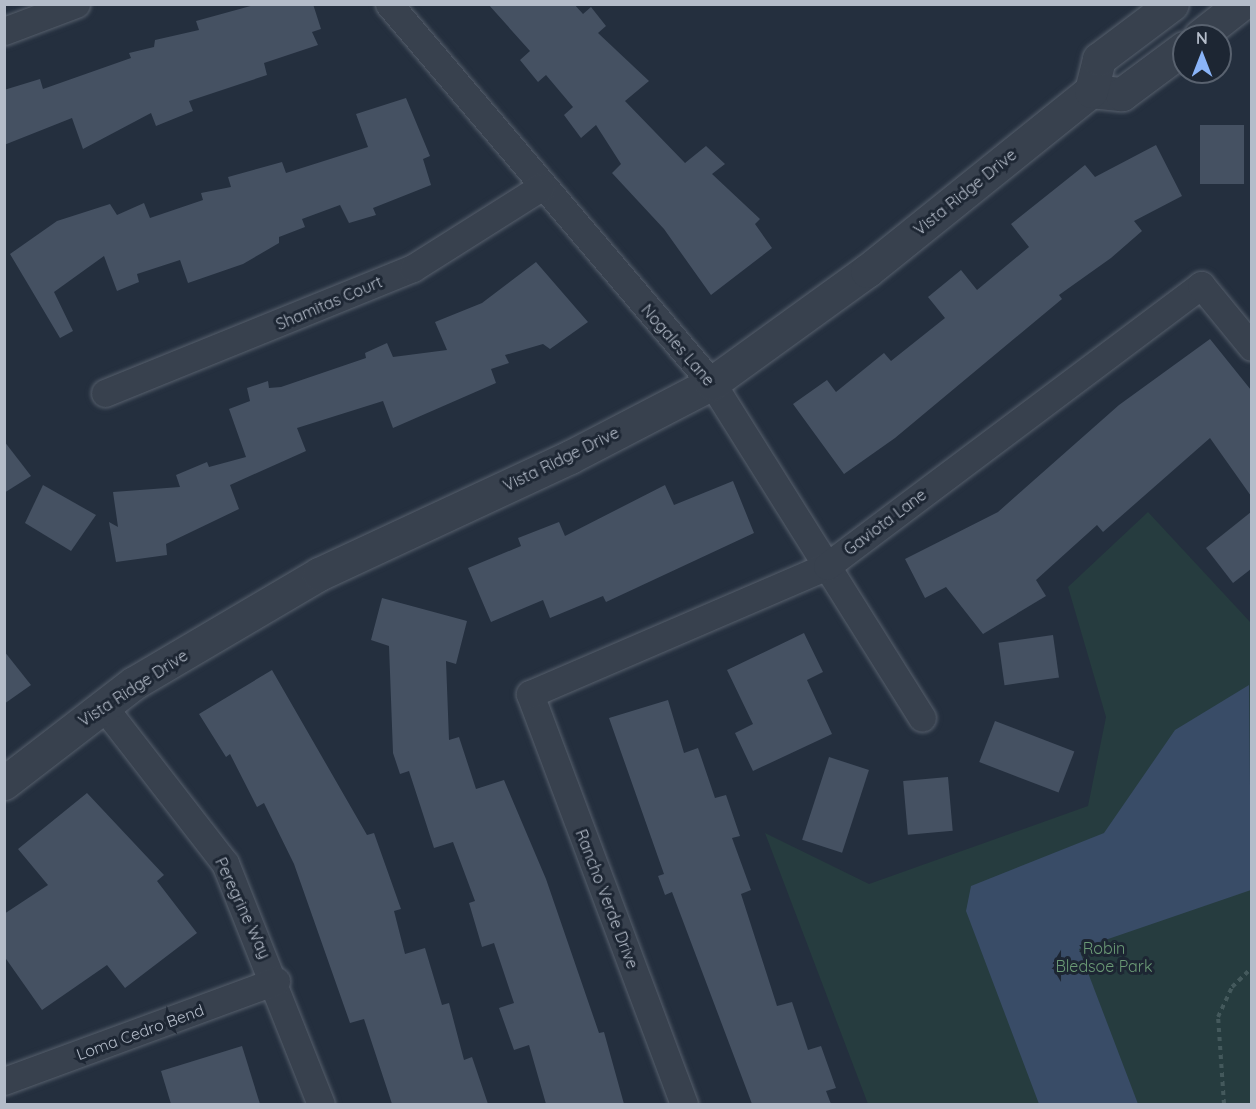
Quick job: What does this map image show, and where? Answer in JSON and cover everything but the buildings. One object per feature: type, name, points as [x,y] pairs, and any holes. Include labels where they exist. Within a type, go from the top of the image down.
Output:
[{"type":"street","points":[[4,31],[76,4]]},
{"type":"street","name":"Nogales Lane","points":[[389,4],[483,111],[541,187],[712,383],[922,718]]},
{"type":"street","points":[[1172,4],[1099,58],[1091,91],[1122,94],[1172,57]]},
{"type":"street","points":[[1215,24],[1241,4]]},
{"type":"street","name":"Vista Ridge Drive","points":[[4,783],[103,705],[319,574],[570,457],[712,383],[867,271],[1091,91]]},
{"type":"street","name":"Shamitas Court","points":[[105,393],[413,268],[541,187]]},
{"type":"street","name":"Gaviota Lane","points":[[530,694],[826,566],[1201,285],[1251,347]]},
{"type":"street","name":"Rancho Verde Drive","points":[[530,694],[684,1104]]},
{"type":"street","name":"Peregrine Way","points":[[103,705],[225,863],[276,981],[321,1104]]},
{"type":"street","name":"Loma Cedro Bend","points":[[4,1081],[276,981]]},
{"type":"path","points":[[1224,1104],[1218,1017],[1232,987],[1251,968]]},
{"type":"green space","name":"Robin Bledsoe Park","points":[[1148,512],[1251,623],[1251,1104],[868,1104],[765,833],[869,884],[1088,806],[1106,717],[1068,587]]},
{"type":"water","points":[[1249,685],[1251,890],[1079,949],[1138,1104],[1039,1104],[966,911],[971,886],[1104,833],[1175,730]]}]
